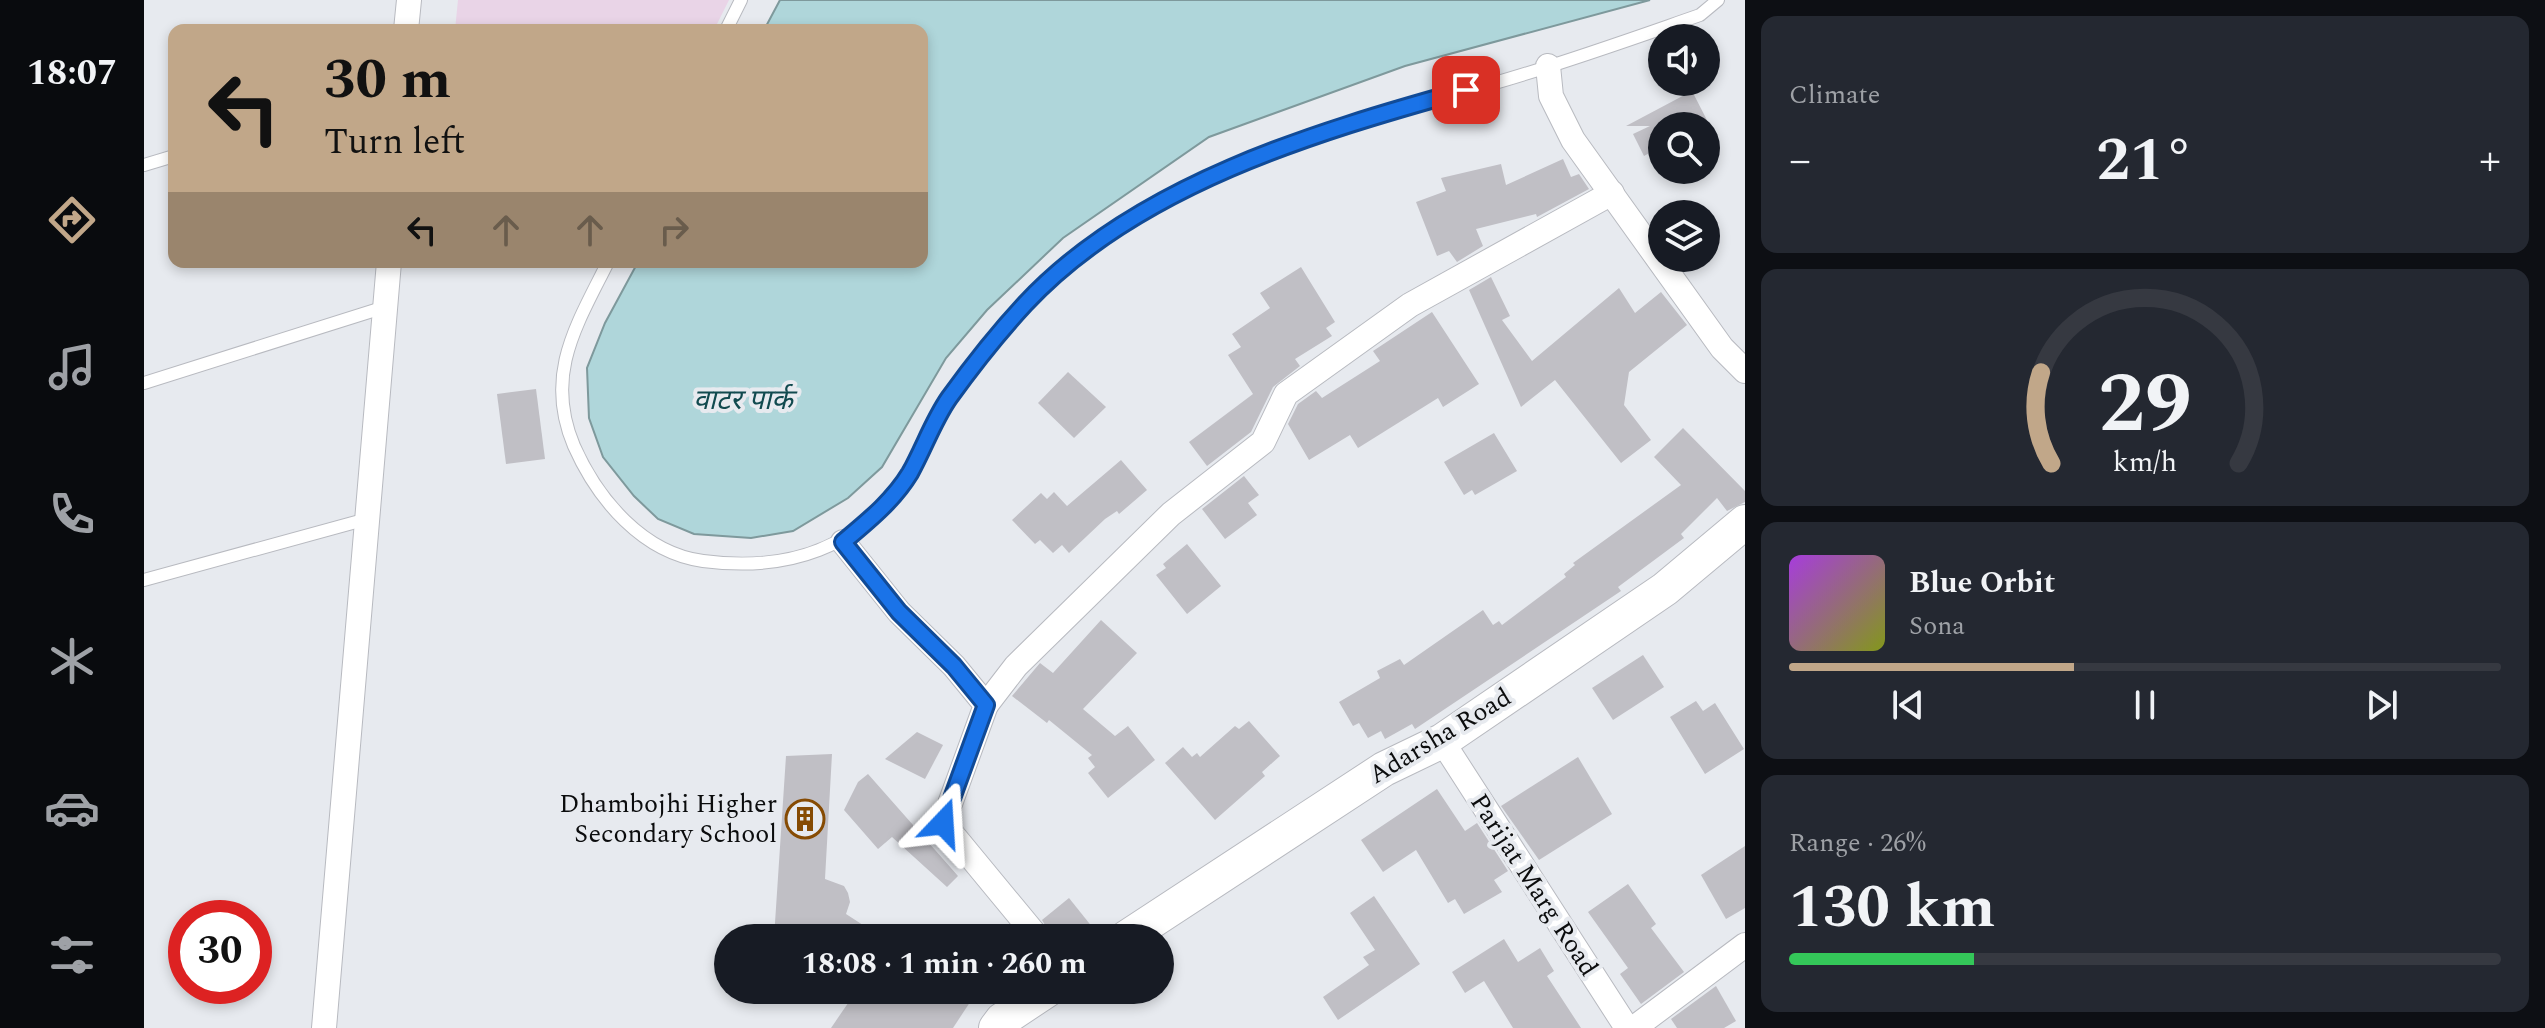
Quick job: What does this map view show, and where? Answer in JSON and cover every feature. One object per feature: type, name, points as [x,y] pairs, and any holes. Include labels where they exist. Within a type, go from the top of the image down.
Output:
[{"type":"main road","name":"Adarsha Road","points":[[1147,924],[1384,769],[1442,741],[1665,589],[1745,522]]},
{"type":"main road","points":[[996,1028],[1002,1020],[1026,1004]]},
{"type":"street","points":[[407,24],[409,0]]},
{"type":"street","points":[[1548,66],[1551,96],[1562,118],[1722,348],[1745,371]]},
{"type":"street","points":[[1026,924],[943,823],[986,705],[1016,666],[1171,514],[1263,442],[1286,394],[1410,305],[1612,193]]},
{"type":"street","points":[[324,1028],[388,268]]},
{"type":"street","points":[[843,542],[899,612],[954,666],[986,705]]},
{"type":"street","name":"Parijat Marg Road","points":[[1442,741],[1627,1028]]},
{"type":"street","points":[[1634,1028],[1745,945]]},
{"type":"lane","points":[[729,24],[741,0]]},
{"type":"lane","points":[[605,268],[581,315],[560,375],[562,418],[583,465],[607,503],[657,547],[696,560],[742,566],[804,556],[843,542],[885,507],[908,475],[948,399],[1026,303],[1083,252],[1218,171],[1343,124],[1548,66],[1700,15],[1718,0]]},
{"type":"lane","points":[[144,165],[168,158]]},
{"type":"lane","points":[[144,383],[385,307]]},
{"type":"lane","points":[[144,580],[367,519]]},
{"type":"shaded area","points":[[458,0],[729,0],[717,24],[456,24]]},
{"type":"water","name":"वाटर पार्क","points":[[780,0],[1650,0],[1405,66],[1209,137],[1063,238],[987,310],[946,358],[882,467],[848,498],[793,531],[751,538],[694,534],[658,519],[634,496],[603,457],[589,418],[587,368],[605,323],[635,268],[928,268],[928,24],[767,24]]},
{"type":"building","points":[[1683,96],[1695,96],[1703,112],[1652,112]]},
{"type":"building","points":[[1648,114],[1648,126],[1626,126]]},
{"type":"building","points":[[1648,127],[1648,154],[1644,156],[1633,134]]},
{"type":"building","points":[[1563,159],[1571,177],[1579,174],[1589,189],[1537,217],[1536,214],[1476,229],[1483,246],[1457,262],[1449,251],[1437,256],[1416,202],[1446,191],[1441,178],[1501,164],[1506,185]]},
{"type":"building","points":[[1301,267],[1335,322],[1326,328],[1332,336],[1295,359],[1300,366],[1273,387],[1251,432],[1207,466],[1189,442],[1253,394],[1228,355],[1241,347],[1232,334],[1270,308],[1260,293]]},
{"type":"building","points":[[1491,277],[1510,316],[1502,320],[1532,361],[1619,288],[1635,313],[1661,292],[1687,325],[1629,372],[1624,405],[1651,440],[1621,463],[1555,380],[1521,407],[1469,290]]},
{"type":"building","points":[[1432,312],[1479,384],[1443,407],[1438,398],[1358,448],[1350,435],[1309,460],[1288,424],[1298,404],[1316,391],[1322,398],[1380,361],[1373,351]]},
{"type":"building","points":[[1068,372],[1106,407],[1074,438],[1038,403]]},
{"type":"building","points":[[536,389],[545,459],[506,464],[497,394]]},
{"type":"building","points":[[1683,428],[1745,491],[1745,502],[1727,511],[1717,498],[1681,534],[1684,538],[1618,587],[1621,591],[1415,729],[1412,724],[1385,739],[1381,731],[1368,738],[1359,723],[1353,726],[1339,702],[1380,678],[1377,671],[1400,659],[1404,665],[1483,610],[1493,625],[1499,621],[1502,625],[1566,577],[1564,574],[1575,565],[1573,563],[1681,485],[1654,457]]},
{"type":"building","points":[[1494,433],[1517,471],[1475,495],[1472,490],[1464,495],[1444,462]]},
{"type":"building","points":[[1121,460],[1147,490],[1119,514],[1117,511],[1105,519],[1069,553],[1062,545],[1053,553],[1040,540],[1035,544],[1012,520],[1041,493],[1047,499],[1054,492],[1067,506]]},
{"type":"building","points":[[1244,476],[1259,495],[1248,503],[1257,515],[1225,539],[1202,509]]},
{"type":"building","points":[[1187,544],[1221,586],[1187,614],[1156,575],[1166,568],[1163,564]]},
{"type":"building","points":[[1101,620],[1137,653],[1083,709],[1115,736],[1128,726],[1155,760],[1108,798],[1088,773],[1095,767],[1088,758],[1092,755],[1049,720],[1047,723],[1012,696],[1040,663],[1053,673]]},
{"type":"building","points":[[1643,655],[1664,687],[1613,720],[1592,688]]},
{"type":"building","points":[[1696,701],[1703,711],[1715,703],[1744,749],[1705,774],[1670,717]]},
{"type":"building","points":[[1249,721],[1280,756],[1262,772],[1265,776],[1215,820],[1165,763],[1183,747],[1192,757],[1197,753],[1200,757],[1235,726],[1239,729]]},
{"type":"building","points":[[917,732],[943,745],[925,779],[885,759]]},
{"type":"building","name":"Dhambojhi Higher Secondary School","points":[[832,754],[825,879],[844,886],[850,902],[846,914],[861,924],[775,924],[786,756]]},
{"type":"building","points":[[1578,757],[1612,814],[1539,860],[1501,806]]},
{"type":"building","points":[[868,774],[958,876],[947,887],[892,837],[878,849],[844,810],[858,782]]},
{"type":"building","points":[[1437,789],[1465,831],[1477,823],[1508,871],[1494,880],[1502,892],[1464,914],[1455,899],[1448,903],[1416,850],[1383,872],[1361,840]]},
{"type":"building","points":[[1745,846],[1745,908],[1726,919],[1701,875]]},
{"type":"building","points":[[1628,884],[1656,924],[1651,928],[1684,972],[1641,1004],[1620,974],[1628,968],[1588,912]]},
{"type":"building","points":[[1374,896],[1420,964],[1338,1020],[1323,997],[1369,965],[1363,957],[1375,950],[1350,913]]},
{"type":"building","points":[[1069,898],[1090,924],[1044,924],[1042,920]]},
{"type":"building","points":[[1504,939],[1518,962],[1540,948],[1554,971],[1547,976],[1581,1028],[1513,1028],[1484,981],[1465,993],[1452,972]]},
{"type":"building","points":[[1716,986],[1736,1021],[1724,1028],[1677,1028],[1671,1019]]},
{"type":"building","points":[[847,1004],[969,1004],[953,1028],[831,1028]]},
{"type":"place","name":"Dhambojhi Higher Secondary School","points":[[805,819]]},
{"type":"route","points":[[943,823],[986,705],[954,666],[899,612],[843,542],[885,507],[908,475],[948,399],[1026,303],[1083,252],[1218,171],[1343,124],[1466,90]]}]
